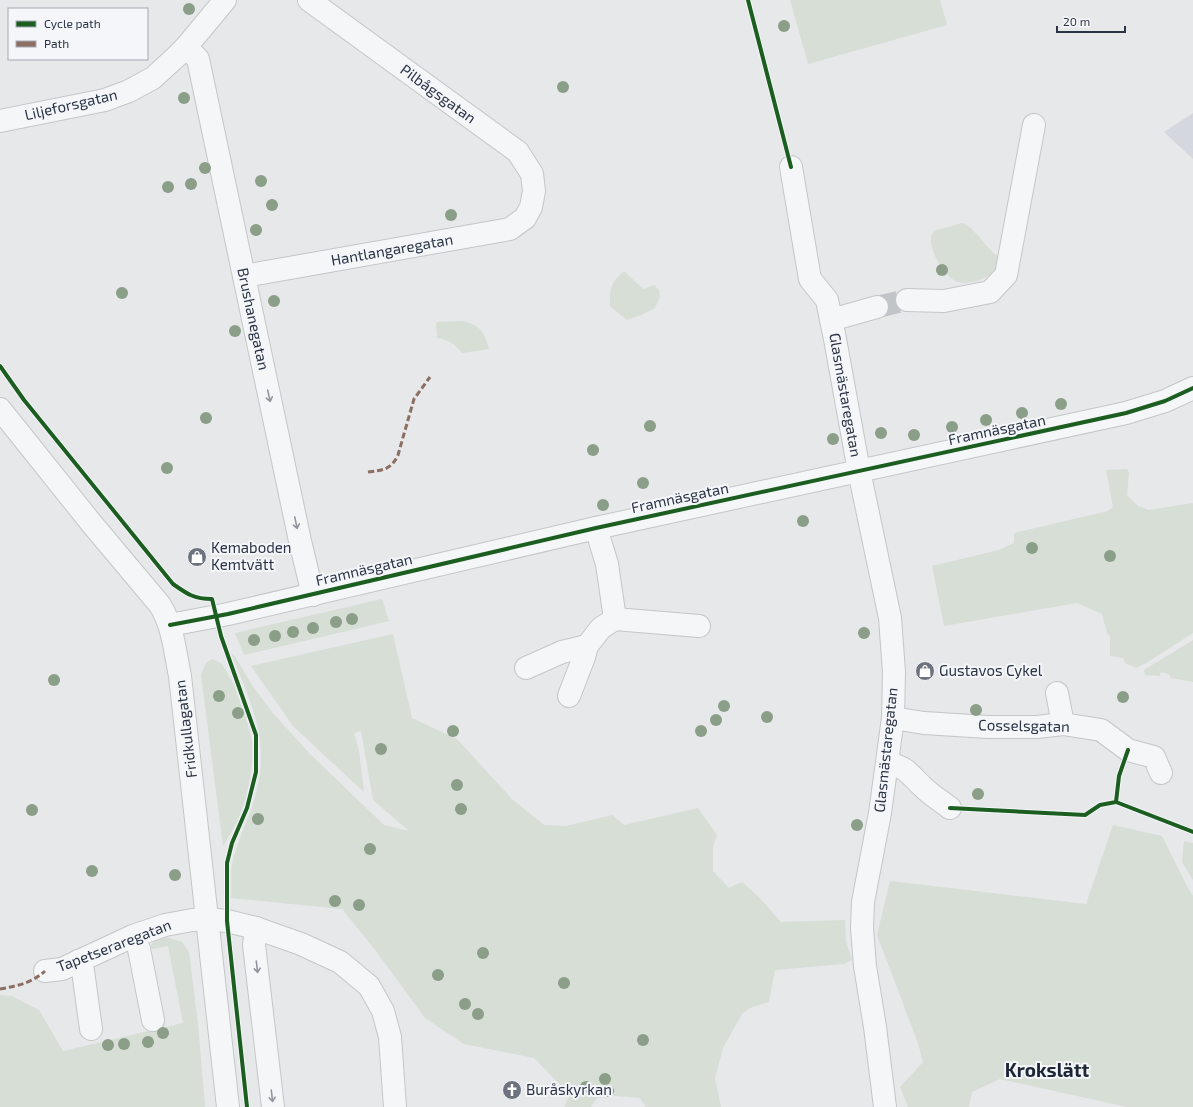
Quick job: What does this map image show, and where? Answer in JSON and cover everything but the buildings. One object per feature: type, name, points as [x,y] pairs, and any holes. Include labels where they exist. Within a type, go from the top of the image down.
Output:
[{"type":"street","name":"Liljeforsgatan","points":[[0,121],[105,100],[130,91],[154,78],[186,47],[225,0]]},
{"type":"street","name":"Pilbågsgatan","points":[[309,0],[518,152],[532,174],[534,191],[531,207]]},
{"type":"street","name":"Brushanegatan","points":[[186,47],[198,59],[300,541],[313,595]]},
{"type":"street","points":[[907,300],[944,301],[990,292],[1006,275],[1034,125]]},
{"type":"street","points":[[791,167],[810,279],[829,310],[877,308]]},
{"type":"street","name":"Hantlangaregatan","points":[[244,276],[510,229],[525,218],[531,207]]},
{"type":"street","name":"Glasmästaregatan","points":[[829,310],[859,471],[890,618],[894,672],[893,718],[872,859],[863,902],[862,928],[865,966],[885,1107]]},
{"type":"street","name":"Framnäsgatan","points":[[170,625],[313,595],[596,528],[787,488],[1126,413],[1165,400],[1193,388]]},
{"type":"street","name":"Fridkullagatan","points":[[0,409],[87,518],[160,605],[170,625],[180,676],[228,1107]]},
{"type":"street","points":[[596,528],[607,564],[615,619]]},
{"type":"street","points":[[569,696],[587,646],[601,628],[615,619],[699,626]]},
{"type":"street","points":[[526,668],[562,652],[587,646]]},
{"type":"street","points":[[1057,693],[1063,724]]},
{"type":"street","name":"Cosselsgatan","points":[[893,718],[988,727],[1037,728],[1063,724],[1101,730],[1128,750],[1154,758],[1161,773]]},
{"type":"street","points":[[887,763],[899,765],[910,773],[923,787],[950,808]]},
{"type":"street","name":"Tapetseraregatan","points":[[46,971],[62,969],[133,936],[182,921],[207,919],[227,921],[256,928],[301,944],[340,962],[369,986],[383,1011],[390,1037],[395,1107]]},
{"type":"street","points":[[256,928],[254,945],[273,1107]]},
{"type":"street","points":[[133,936],[139,949],[153,1020]]},
{"type":"street","points":[[78,961],[83,971],[91,1029]]},
{"type":"shaded area","points":[[790,0],[940,0],[947,25],[808,64]]},
{"type":"shaded area","points":[[1193,113],[1193,159],[1164,132]]},
{"type":"shaded area","points":[[962,223],[971,228],[994,254],[999,257],[996,272],[983,279],[968,283],[958,282],[947,274],[937,260],[931,244],[931,237],[934,231]]},
{"type":"shaded area","points":[[624,271],[643,289],[654,285],[659,290],[660,297],[655,308],[627,320],[610,306],[610,294],[613,283]]},
{"type":"shaded area","points":[[463,321],[474,325],[481,330],[489,349],[462,353],[451,343],[437,338],[436,322]]},
{"type":"shaded area","points":[[1127,469],[1129,473],[1127,495],[1138,506],[1149,510],[1193,503],[1193,633],[1136,668],[1125,663],[1123,658],[1110,656],[1110,636],[1107,633],[1102,614],[1077,603],[944,626],[932,566],[999,550],[1014,543],[1014,533],[1108,511],[1113,507],[1106,470]]},
{"type":"shaded area","points":[[382,599],[389,621],[244,655],[235,633]]},
{"type":"shaded area","points":[[393,634],[412,718],[457,739],[512,799],[544,825],[566,826],[612,815],[624,825],[698,808],[717,835],[713,847],[713,871],[729,888],[742,882],[759,897],[781,922],[845,920],[846,941],[852,960],[844,964],[775,970],[769,1002],[750,1008],[742,1014],[723,1048],[715,1078],[721,1107],[646,1107],[640,1098],[615,1096],[597,1098],[591,1107],[564,1107],[570,1095],[534,1058],[464,1044],[425,1018],[376,951],[342,909],[231,898],[233,859],[258,786],[261,759],[258,728],[254,712],[231,653],[236,658],[252,685],[272,712],[309,753],[384,825],[409,831],[373,800],[361,731],[354,733],[359,750],[364,792],[293,726],[251,666]]},
{"type":"shaded area","points":[[1193,640],[1193,682],[1171,678],[1165,673],[1160,673],[1160,676],[1145,675],[1144,670]]},
{"type":"shaded area","points":[[212,659],[222,664],[234,685],[249,728],[252,742],[252,762],[245,801],[237,822],[223,846],[201,675],[206,663]]},
{"type":"shaded area","points":[[1113,825],[1162,836],[1193,896],[1193,1107],[1127,1107],[1000,1079],[972,1092],[969,1107],[908,1107],[900,1087],[923,1062],[918,1043],[877,935],[890,881],[1086,904]]},
{"type":"shaded area","points":[[1184,841],[1193,843],[1193,880],[1182,862]]},
{"type":"shaded area","points":[[166,937],[182,942],[189,952],[198,1024],[205,1107],[0,1107],[0,995],[12,996],[39,1010],[63,1051],[183,1023],[168,946],[152,949],[151,945],[154,941]]},
{"type":"tunnel","points":[[877,307],[907,300]]},
{"type":"marked path","points":[[368,472],[386,468],[395,460],[398,455],[414,399],[430,377]]},
{"type":"marked path","points":[[0,989],[30,981],[45,971]]},
{"type":"cycle path","points":[[748,0],[791,167]]},
{"type":"cycle path","points":[[0,366],[24,400],[173,584],[182,591],[191,595],[200,598],[212,599],[221,636],[256,735],[256,772],[247,808],[232,843],[227,863],[227,921],[247,1107]]},
{"type":"cycle path","points":[[170,625],[228,614],[596,528],[1126,413],[1165,401],[1193,388]]},
{"type":"cycle path","points":[[950,808],[1085,815],[1100,805],[1116,802],[1119,776],[1128,750]]},
{"type":"cycle path","points":[[1116,802],[1193,832]]},
{"type":"place","name":"Kemaboden Kemtvätt","points":[[197,557]]},
{"type":"place","name":"Gustavos Cykel","points":[[925,671]]},
{"type":"place","name":"Buråskyrkan","points":[[512,1090]]},
{"type":"district","name":"Krokslätt","points":[[1047,1070]]}]
